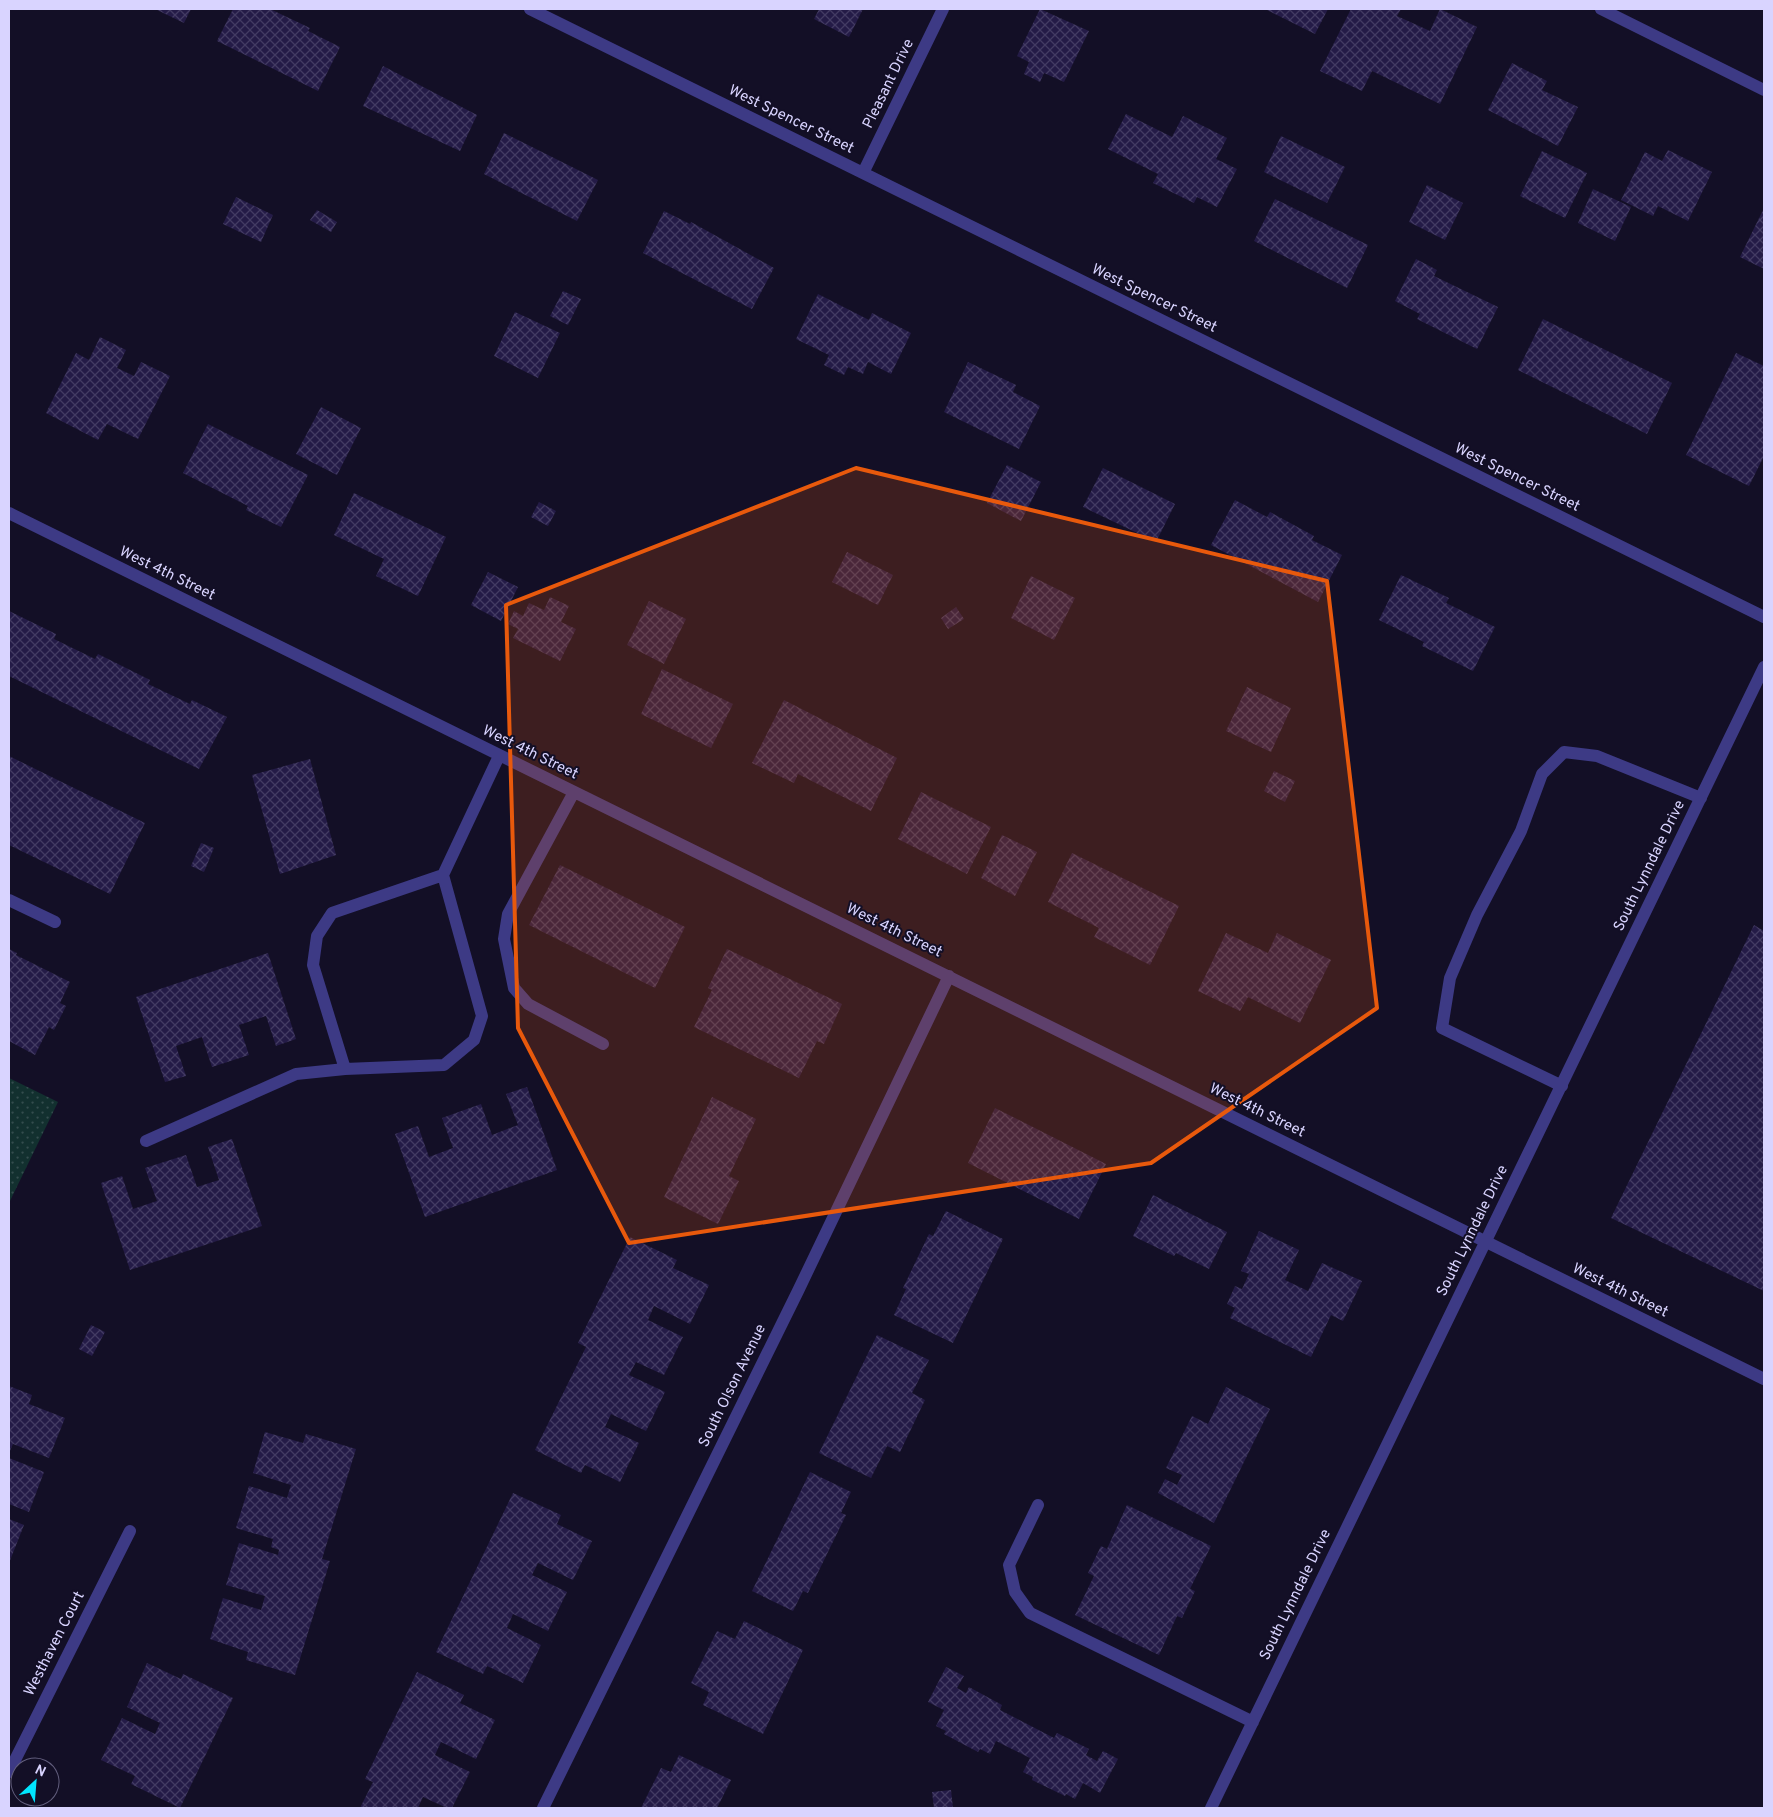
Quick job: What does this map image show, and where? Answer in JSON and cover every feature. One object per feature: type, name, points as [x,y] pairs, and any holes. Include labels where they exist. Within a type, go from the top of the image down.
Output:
[{"type":"street","name":"West Spencer Street","points":[[530,9],[1764,617]]},
{"type":"street","name":"Pleasant Drive","points":[[863,174],[943,9]]},
{"type":"street","points":[[1601,9],[1764,90]]},
{"type":"street","name":"West 4th Street","points":[[9,514],[1764,1379]]},
{"type":"street","name":"South Lynndale Drive","points":[[1211,1808],[1764,667]]},
{"type":"street","points":[[1562,1086],[1442,1028],[1450,978],[1477,915],[1521,831],[1542,774],[1564,752],[1597,756],[1701,798]]},
{"type":"street","points":[[146,1141],[296,1074],[345,1069],[444,1065],[474,1040],[482,1016],[443,875],[499,756]]},
{"type":"street","points":[[574,792],[508,914],[504,940],[514,988],[528,1004],[603,1044]]},
{"type":"street","points":[[345,1069],[313,965],[317,936],[332,913],[443,875]]},
{"type":"street","points":[[9,900],[55,922]]},
{"type":"street","name":"South Olson Avenue","points":[[543,1808],[798,1291],[949,976]]},
{"type":"street","points":[[1038,1505],[1009,1565],[1015,1592],[1030,1613],[1253,1722]]},
{"type":"street","name":"Westhaven Court","points":[[9,1772],[130,1531]]},
{"type":"highlighted area","points":[[856,468],[1327,581],[1377,1008],[1151,1163],[629,1243],[518,1028],[506,605]]},
{"type":"green space","points":[[9,1078],[58,1102],[9,1203]]},
{"type":"building","points":[[155,9],[191,9],[184,23]]},
{"type":"building","points":[[233,9],[270,9],[310,28],[308,31],[340,47],[318,91],[217,41]]},
{"type":"building","points":[[819,9],[863,9],[849,37],[814,19]]},
{"type":"building","points":[[1040,9],[1089,31],[1064,82],[1044,73],[1040,82],[1024,74],[1029,62],[1017,56]]},
{"type":"building","points":[[1265,9],[1328,9],[1315,34]]},
{"type":"building","points":[[1351,9],[1401,9],[1397,16],[1430,31],[1440,9],[1477,27],[1440,104],[1372,71],[1362,91],[1320,71]]},
{"type":"building","points":[[1512,63],[1547,81],[1542,90],[1578,107],[1558,146],[1488,110]]},
{"type":"building","points":[[383,66],[477,115],[460,151],[363,106]]},
{"type":"building","points":[[1126,114],[1172,137],[1183,116],[1227,138],[1216,159],[1237,169],[1217,207],[1197,197],[1194,203],[1153,183],[1158,174],[1108,149]]},
{"type":"building","points":[[504,133],[598,180],[577,221],[484,174]]},
{"type":"building","points":[[1281,136],[1345,167],[1327,203],[1264,172]]},
{"type":"building","points":[[1668,150],[1712,172],[1688,221],[1658,206],[1653,216],[1621,200],[1645,152],[1662,161]]},
{"type":"building","points":[[1542,151],[1587,173],[1565,218],[1520,196]]},
{"type":"building","points":[[1427,185],[1463,203],[1445,240],[1409,222]]},
{"type":"building","points":[[1593,189],[1631,207],[1615,241],[1578,223]]},
{"type":"building","points":[[236,197],[273,215],[261,242],[223,224]]},
{"type":"building","points":[[1275,199],[1368,245],[1347,288],[1254,241]]},
{"type":"building","points":[[1764,208],[1764,269],[1740,257]]},
{"type":"building","points":[[317,210],[337,222],[331,232],[310,220]]},
{"type":"building","points":[[664,211],[690,224],[691,222],[774,268],[752,309],[643,253]]},
{"type":"building","points":[[1416,259],[1437,270],[1434,276],[1498,307],[1477,349],[1417,319],[1420,314],[1395,301]]},
{"type":"building","points":[[563,291],[581,299],[568,325],[550,316]]},
{"type":"building","points":[[818,294],[869,320],[872,313],[911,333],[891,374],[868,362],[863,374],[848,367],[844,375],[824,365],[829,355],[796,339]]},
{"type":"building","points":[[515,312],[560,333],[538,378],[494,356]]},
{"type":"building","points":[[1543,319],[1672,383],[1647,434],[1518,370]]},
{"type":"building","points":[[100,337],[126,350],[117,368],[134,376],[141,362],[170,376],[138,439],[107,424],[98,440],[46,413],[76,353],[89,360]]},
{"type":"building","points":[[1736,353],[1764,366],[1764,456],[1749,486],[1686,455]]},
{"type":"building","points":[[968,362],[1016,385],[1013,392],[1040,406],[1019,449],[944,412]]},
{"type":"building","points":[[321,407],[361,428],[337,475],[296,454]]},
{"type":"building","points":[[208,424],[308,475],[281,527],[246,510],[248,506],[183,473]]},
{"type":"building","points":[[1007,465],[1041,482],[1021,521],[987,503]]},
{"type":"building","points":[[1103,468],[1175,504],[1156,542],[1083,507]]},
{"type":"building","points":[[354,493],[446,537],[418,596],[376,576],[384,559],[334,535]]},
{"type":"building","points":[[1235,500],[1267,517],[1270,512],[1314,536],[1312,540],[1342,555],[1318,602],[1211,545]]},
{"type":"building","points":[[539,502],[556,511],[548,526],[531,517]]},
{"type":"building","points":[[847,552],[893,575],[878,605],[832,582]]},
{"type":"building","points":[[488,572],[518,587],[501,621],[471,605]]},
{"type":"building","points":[[1401,575],[1449,598],[1446,603],[1495,627],[1473,671],[1422,646],[1424,642],[1379,620]]},
{"type":"building","points":[[1031,576],[1075,598],[1054,640],[1011,618]]},
{"type":"building","points":[[550,597],[569,606],[561,622],[576,629],[560,661],[513,638],[518,629],[508,624],[514,611],[523,616],[529,603],[544,610]]},
{"type":"building","points":[[649,601],[686,619],[664,664],[627,645]]},
{"type":"building","points":[[956,607],[964,619],[948,629],[941,618]]},
{"type":"building","points":[[9,611],[56,634],[54,639],[95,659],[98,654],[150,680],[148,684],[190,704],[192,700],[227,717],[199,769],[9,676]]},
{"type":"building","points":[[662,669],[733,704],[711,748],[641,714]]},
{"type":"building","points":[[1247,687],[1291,708],[1271,752],[1226,731]]},
{"type":"building","points":[[784,700],[897,758],[871,811],[798,774],[794,783],[752,763]]},
{"type":"building","points":[[9,756],[145,823],[110,894],[9,845]]},
{"type":"building","points":[[310,759],[336,855],[280,874],[252,775]]},
{"type":"building","points":[[1274,771],[1295,781],[1285,802],[1264,791]]},
{"type":"building","points":[[921,792],[991,827],[967,874],[898,839]]},
{"type":"building","points":[[1002,835],[1037,852],[1015,896],[981,878]]},
{"type":"building","points":[[201,843],[214,848],[204,872],[191,866]]},
{"type":"building","points":[[1072,853],[1179,906],[1150,965],[1094,937],[1099,928],[1048,902]]},
{"type":"building","points":[[560,865],[685,927],[655,988],[529,925]]},
{"type":"building","points":[[1754,925],[1764,931],[1764,1291],[1611,1218]]},
{"type":"building","points":[[1226,933],[1268,953],[1277,933],[1331,960],[1300,1023],[1248,997],[1240,1011],[1198,991]]},
{"type":"building","points":[[9,949],[17,953],[16,955],[70,982],[60,1003],[66,1006],[54,1030],[49,1027],[35,1055],[9,1041]]},
{"type":"building","points":[[727,949],[842,1004],[824,1044],[817,1041],[799,1078],[694,1027],[712,990],[708,988]]},
{"type":"building","points":[[268,953],[296,1039],[276,1046],[266,1016],[239,1025],[249,1055],[212,1067],[202,1037],[176,1046],[186,1076],[165,1082],[136,997]]},
{"type":"building","points":[[527,1087],[557,1170],[425,1217],[395,1134],[418,1126],[429,1157],[453,1148],[442,1118],[481,1104],[492,1135],[518,1125],[506,1094]]},
{"type":"building","points":[[712,1097],[756,1119],[729,1176],[739,1181],[718,1224],[664,1197]]},
{"type":"building","points":[[995,1108],[1106,1164],[1079,1219],[968,1163]]},
{"type":"building","points":[[232,1139],[262,1226],[130,1270],[101,1183],[122,1176],[133,1209],[157,1201],[145,1168],[186,1155],[197,1187],[219,1180],[208,1147]]},
{"type":"building","points":[[1153,1195],[1227,1232],[1209,1269],[1176,1253],[1174,1256],[1133,1236]]},
{"type":"building","points":[[946,1211],[1003,1239],[953,1343],[894,1315],[906,1289],[903,1288],[929,1234],[933,1236]]},
{"type":"building","points":[[1259,1231],[1299,1250],[1285,1280],[1308,1291],[1322,1263],[1362,1281],[1343,1321],[1331,1315],[1311,1357],[1230,1318],[1235,1308],[1227,1304],[1235,1286],[1242,1289],[1249,1274],[1241,1271]]},
{"type":"building","points":[[630,1237],[677,1260],[673,1268],[709,1285],[690,1324],[654,1306],[648,1320],[683,1337],[664,1375],[636,1362],[629,1375],[665,1392],[646,1431],[611,1414],[605,1427],[639,1443],[620,1482],[585,1465],[581,1473],[535,1450],[586,1347],[578,1343]]},
{"type":"building","points":[[91,1325],[105,1332],[92,1356],[79,1349]]},
{"type":"building","points":[[877,1335],[929,1360],[912,1393],[925,1400],[900,1452],[887,1446],[871,1478],[819,1453]]},
{"type":"building","points":[[9,1386],[32,1395],[29,1404],[65,1418],[49,1458],[13,1444],[9,1453]]},
{"type":"building","points":[[1226,1387],[1270,1409],[1214,1523],[1158,1493],[1165,1479],[1177,1485],[1182,1475],[1166,1468],[1192,1416],[1208,1424]]},
{"type":"building","points":[[265,1432],[303,1443],[306,1434],[356,1449],[322,1559],[330,1561],[295,1675],[246,1660],[248,1652],[210,1639],[223,1598],[261,1610],[265,1596],[226,1585],[239,1543],[278,1555],[279,1550],[271,1547],[273,1539],[236,1528],[249,1486],[287,1498],[291,1485],[253,1473]]},
{"type":"building","points":[[9,1458],[44,1472],[29,1512],[9,1504]]},
{"type":"building","points":[[810,1472],[851,1492],[841,1513],[846,1515],[808,1593],[803,1591],[793,1611],[752,1591]]},
{"type":"building","points":[[513,1493],[561,1515],[557,1524],[592,1541],[573,1580],[538,1563],[532,1575],[567,1592],[548,1631],[513,1614],[507,1628],[541,1645],[523,1683],[487,1666],[483,1674],[436,1652]]},
{"type":"building","points":[[1127,1505],[1211,1546],[1190,1589],[1195,1591],[1182,1618],[1177,1616],[1159,1655],[1075,1615],[1094,1576],[1088,1573],[1101,1546],[1107,1549]]},
{"type":"building","points":[[9,1519],[24,1525],[9,1563]]},
{"type":"building","points":[[744,1621],[803,1650],[763,1734],[703,1705],[709,1692],[691,1683],[717,1631],[735,1639]]},
{"type":"building","points":[[147,1663],[181,1679],[183,1674],[233,1698],[180,1808],[131,1784],[135,1776],[101,1760],[122,1718],[155,1734],[160,1723],[127,1707]]},
{"type":"building","points":[[946,1667],[964,1676],[957,1688],[966,1693],[969,1687],[1002,1705],[1000,1710],[1054,1738],[1057,1733],[1089,1749],[1086,1755],[1097,1761],[1103,1751],[1118,1759],[1100,1793],[1083,1783],[1075,1799],[1066,1794],[1065,1796],[1032,1780],[1033,1777],[1023,1772],[1030,1758],[996,1741],[990,1754],[980,1749],[978,1752],[944,1734],[946,1731],[936,1726],[944,1710],[928,1702]]},
{"type":"building","points":[[417,1672],[464,1695],[460,1703],[495,1720],[476,1759],[441,1742],[435,1755],[470,1772],[452,1808],[447,1808],[423,1797],[418,1808],[360,1808],[373,1782],[365,1779]]},
{"type":"building","points":[[679,1755],[731,1780],[717,1808],[641,1808],[661,1768],[671,1772]]},
{"type":"building","points":[[951,1790],[953,1808],[934,1808],[932,1792]]}]
